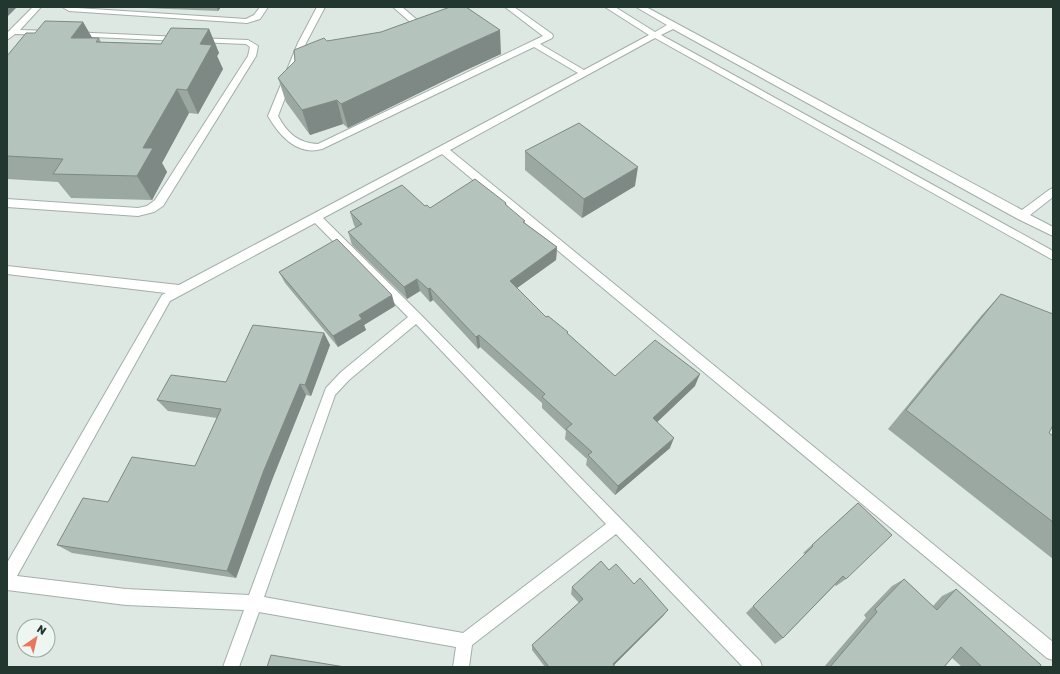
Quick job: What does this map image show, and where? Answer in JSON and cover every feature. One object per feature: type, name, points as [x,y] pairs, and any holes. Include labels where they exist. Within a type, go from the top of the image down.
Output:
[{"type":"street","points":[[10,35],[37,7]]},
{"type":"street","points":[[66,7],[69,9],[247,21],[257,17],[264,7]]},
{"type":"street","points":[[321,7],[302,43],[274,116],[288,137],[297,144],[304,146],[319,147],[549,36],[509,7]]},
{"type":"street","points":[[397,7],[419,25]]},
{"type":"street","points":[[609,7],[655,35],[1053,256]]},
{"type":"street","points":[[640,7],[672,26],[1053,232]]},
{"type":"street","points":[[7,578],[166,298],[672,26]]},
{"type":"street","points":[[7,203],[138,212],[150,209],[159,203],[252,56],[254,46],[248,42],[38,33],[10,35]]},
{"type":"street","points":[[29,44],[38,33]]},
{"type":"street","points":[[534,44],[584,73]]},
{"type":"street","points":[[443,149],[1053,652]]},
{"type":"street","points":[[1022,216],[1053,192]]},
{"type":"street","points":[[316,217],[416,317],[754,667]]},
{"type":"street","points":[[7,270],[180,290]]},
{"type":"street","points":[[231,667],[252,604],[330,392],[345,376],[416,317]]},
{"type":"street","points":[[461,667],[465,641],[616,525]]},
{"type":"street","points":[[7,582],[126,597],[252,604],[465,641]]},
{"type":"building","points":[[450,7],[466,7],[500,30],[341,104],[337,100],[302,110],[278,78],[295,61],[294,50],[324,38],[327,41],[381,32]]},
{"type":"building","points":[[45,21],[83,22],[71,38],[99,38],[96,42],[161,44],[171,28],[209,29],[200,44],[212,45],[187,90],[177,89],[143,148],[153,148],[137,176],[53,174],[63,159],[7,156],[7,56],[26,33],[35,33]]},
{"type":"building","points":[[579,123],[638,167],[584,199],[525,151]]},
{"type":"building","points":[[475,179],[506,203],[505,204],[525,221],[523,222],[557,247],[510,281],[546,317],[548,316],[568,332],[567,333],[615,376],[655,340],[700,374],[653,418],[674,438],[618,486],[588,455],[592,452],[566,429],[572,424],[542,397],[545,394],[479,335],[476,337],[430,288],[428,289],[417,279],[404,287],[348,232],[362,224],[350,212],[402,185],[425,206],[427,205],[430,208]]},
{"type":"building","points":[[337,239],[392,295],[359,315],[362,319],[333,336],[279,272]]},
{"type":"building","points":[[1001,294],[1053,314],[1053,425],[1049,433],[1053,436],[1053,522],[906,410]]},
{"type":"building","points":[[253,325],[324,333],[305,385],[300,384],[264,470],[227,571],[57,545],[83,498],[108,502],[132,457],[195,466],[221,409],[157,400],[171,375],[226,382]]},
{"type":"building","points":[[858,503],[892,535],[846,579],[843,576],[783,638],[753,606],[813,546],[812,545]]},
{"type":"building","points":[[601,561],[609,570],[616,564],[634,584],[640,578],[668,610],[613,664],[615,667],[549,667],[532,645],[583,599],[572,587]]},
{"type":"building","points":[[904,579],[937,610],[956,589],[1041,665],[1040,667],[982,667],[961,647],[944,667],[830,667],[877,612],[875,609]]},
{"type":"building","points":[[271,655],[345,667],[267,667]]}]
